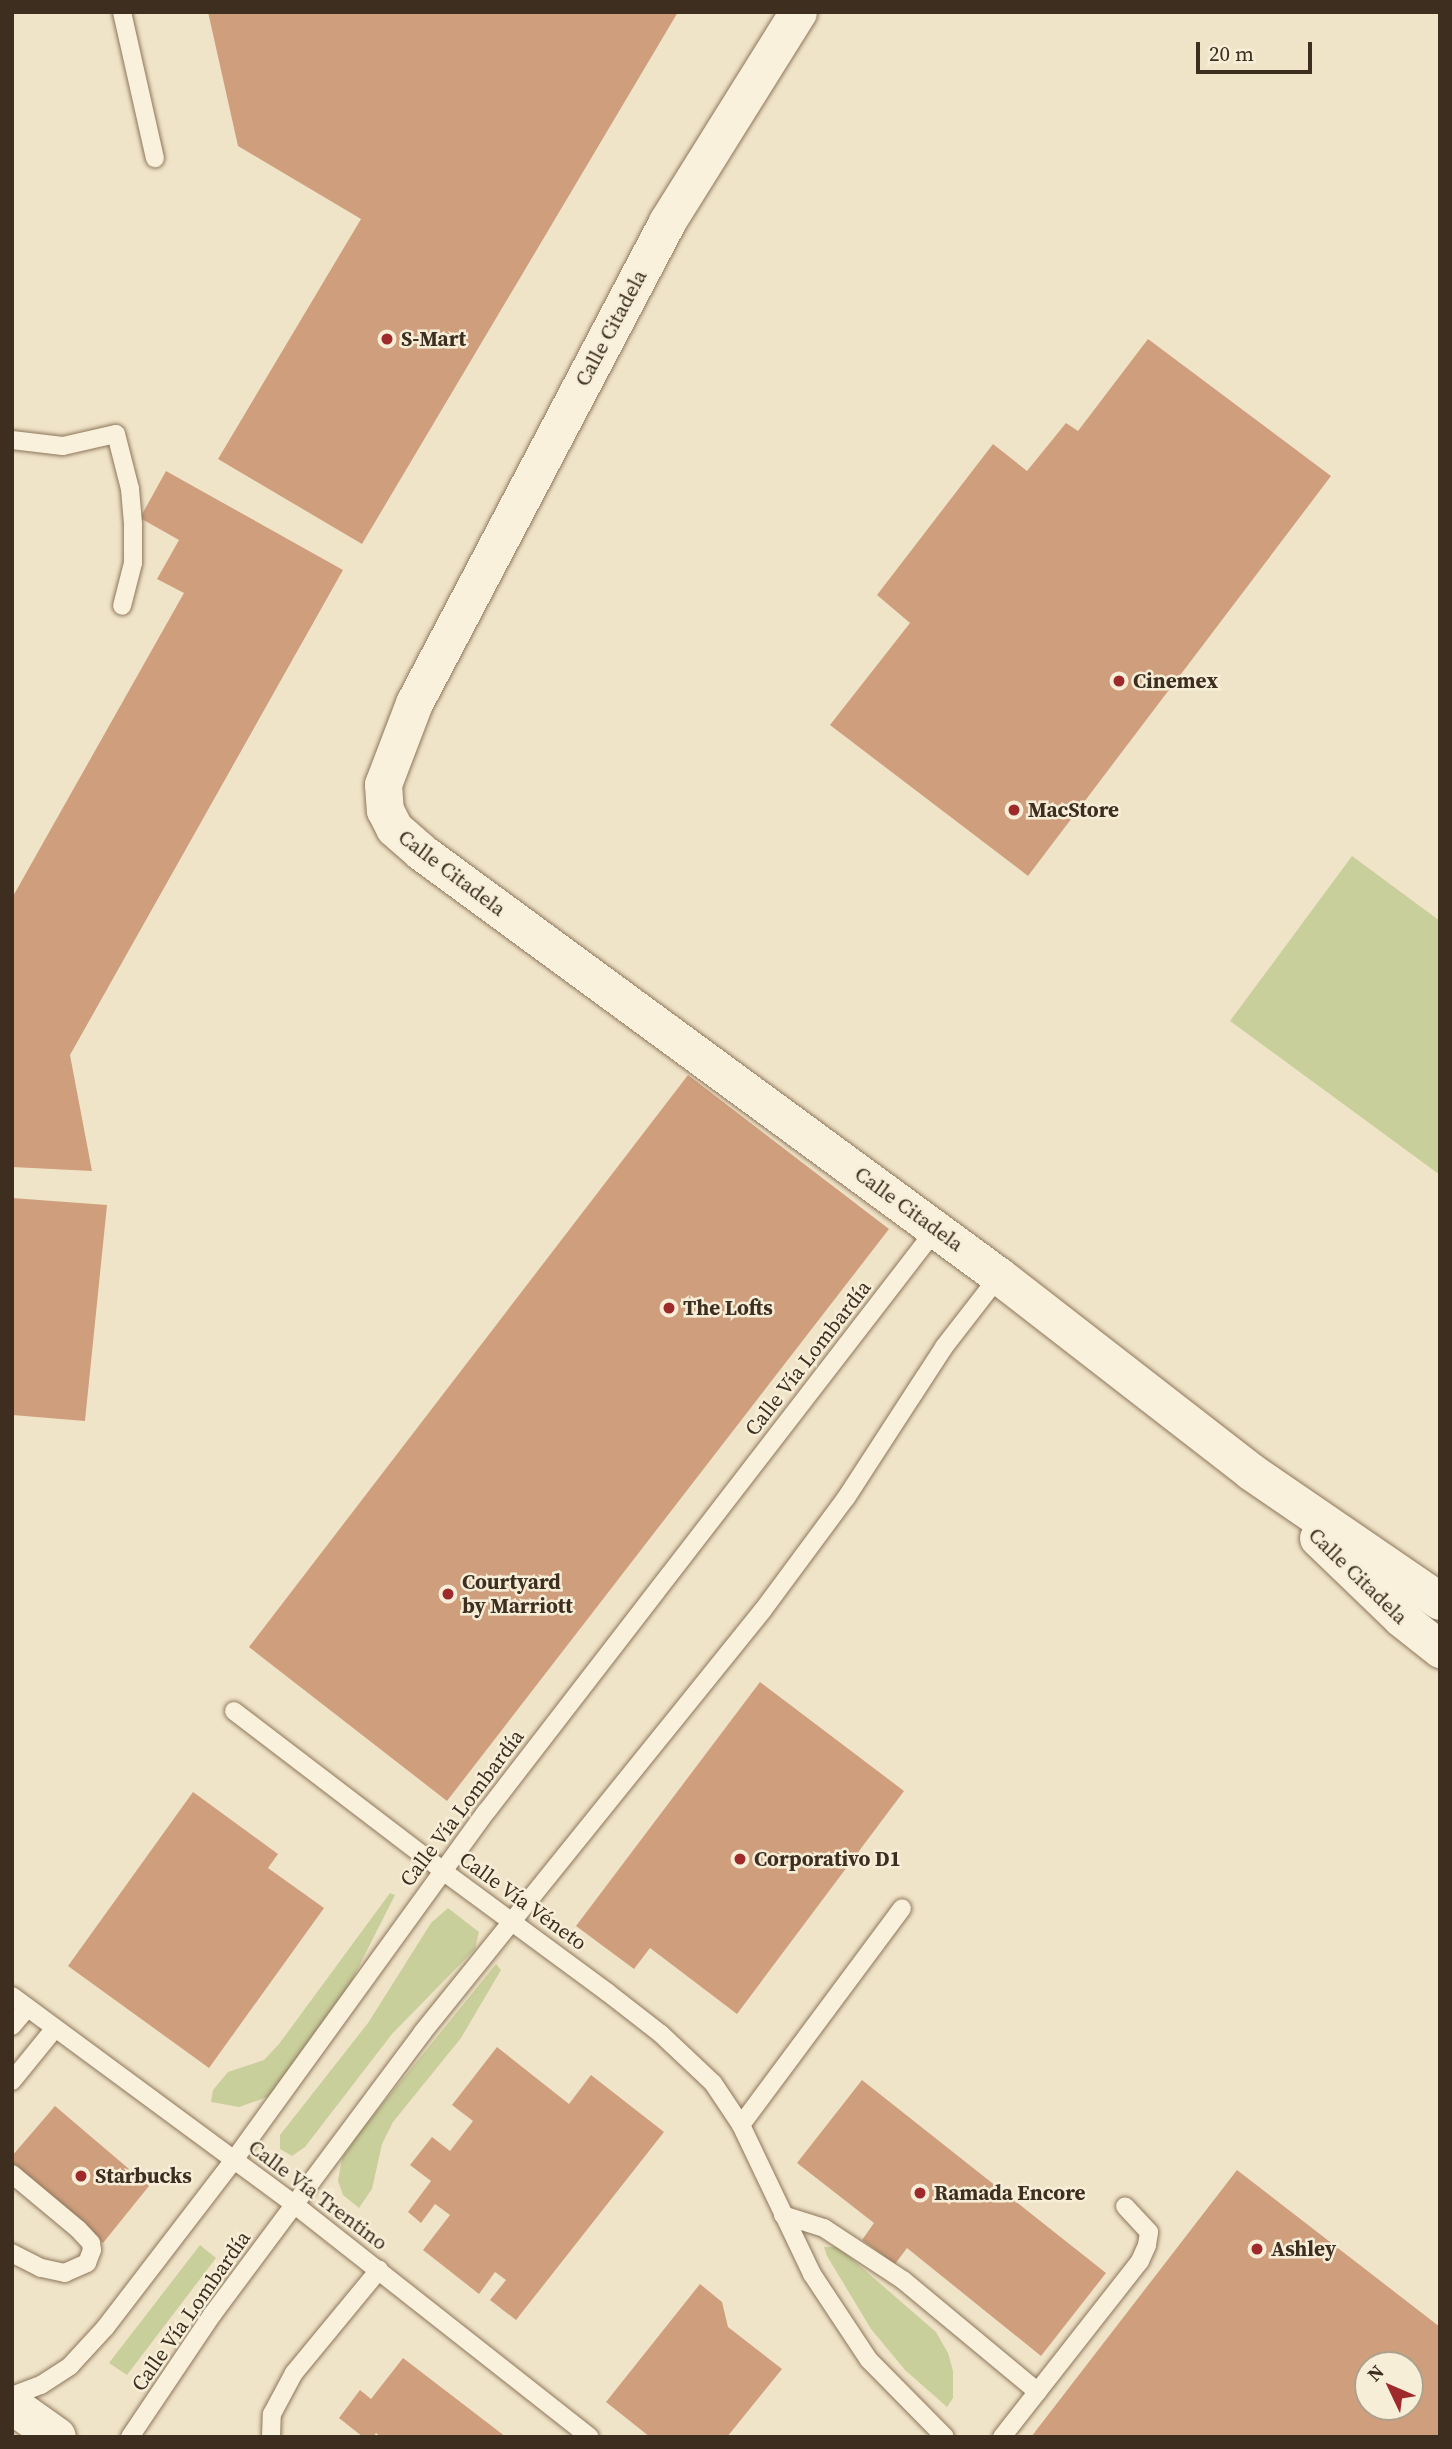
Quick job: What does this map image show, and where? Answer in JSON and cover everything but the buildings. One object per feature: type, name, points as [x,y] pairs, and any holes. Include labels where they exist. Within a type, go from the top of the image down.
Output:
[{"type":"main road","points":[[12,2405],[57,2437]]},
{"type":"street","name":"Calle Citadela","points":[[798,12],[667,222],[420,691],[383,784],[385,810],[394,828],[421,851],[999,1276],[1250,1471],[1440,1601]]},
{"type":"street","name":"Calle Citadela","points":[[1250,1471],[1401,1618],[1440,1649]]},
{"type":"lane","points":[[122,12],[155,158]]},
{"type":"lane","points":[[12,440],[63,446],[116,434],[130,489],[133,526],[133,563],[122,606]]},
{"type":"lane","name":"Calle Vía Lombardía","points":[[12,2396],[41,2385],[85,2352],[234,2160],[443,1871],[936,1230]]},
{"type":"lane","name":"Calle Vía Lombardía","points":[[130,2437],[212,2315],[422,2033],[514,1921],[560,1858],[763,1610],[846,1498],[944,1347],[999,1276]]},
{"type":"lane","name":"Calle Vía Véneto","points":[[234,1711],[661,2034],[713,2083],[741,2125],[812,2274],[869,2360],[945,2437]]},
{"type":"lane","points":[[741,2125],[902,1908]]},
{"type":"lane","name":"Calle Vía Trentino","points":[[12,1996],[295,2205],[590,2437]]},
{"type":"lane","points":[[12,2026],[27,2008]]},
{"type":"lane","points":[[12,2081],[55,2028]]},
{"type":"lane","points":[[12,2174],[78,2229],[91,2243],[92,2250],[87,2263],[65,2273],[41,2268],[12,2253]]},
{"type":"lane","points":[[1002,2437],[1122,2287],[1147,2245],[1149,2232],[1125,2206]]},
{"type":"lane","points":[[782,2215],[824,2228],[903,2280],[1038,2392]]},
{"type":"lane","points":[[271,2437],[272,2414],[294,2373],[379,2270]]},
{"type":"green space","points":[[1352,856],[1440,921],[1440,1175],[1230,1021]]},
{"type":"green space","points":[[390,1893],[395,1895],[350,1984],[270,2096],[239,2107],[211,2102],[213,2090],[228,2072],[264,2060],[279,2044]]},
{"type":"green space","points":[[448,1908],[479,1932],[475,1949],[392,2034],[305,2147],[292,2156],[280,2149],[280,2135],[368,2023],[431,1923]]},
{"type":"green space","points":[[496,1964],[501,1970],[461,2038],[393,2122],[382,2144],[372,2189],[359,2208],[343,2195],[338,2181],[342,2158],[359,2133]]},
{"type":"green space","points":[[200,2245],[216,2258],[127,2375],[109,2363]]},
{"type":"green space","points":[[824,2247],[838,2247],[936,2332],[948,2353],[953,2371],[953,2398],[947,2407],[905,2370],[871,2329]]},
{"type":"place","name":"S-Mart","points":[[387,339]]},
{"type":"place","name":"Cinemex","points":[[1119,681]]},
{"type":"place","name":"MacStore","points":[[1014,810]]},
{"type":"place","name":"The Lofts","points":[[669,1308]]},
{"type":"place","name":"Courtyard by Marriott","points":[[448,1594]]},
{"type":"place","name":"Corporativo D1","points":[[740,1859]]},
{"type":"place","name":"Starbucks","points":[[81,2176]]},
{"type":"place","name":"Ramada Encore","points":[[920,2193]]},
{"type":"place","name":"Ashley","points":[[1257,2249]]}]
